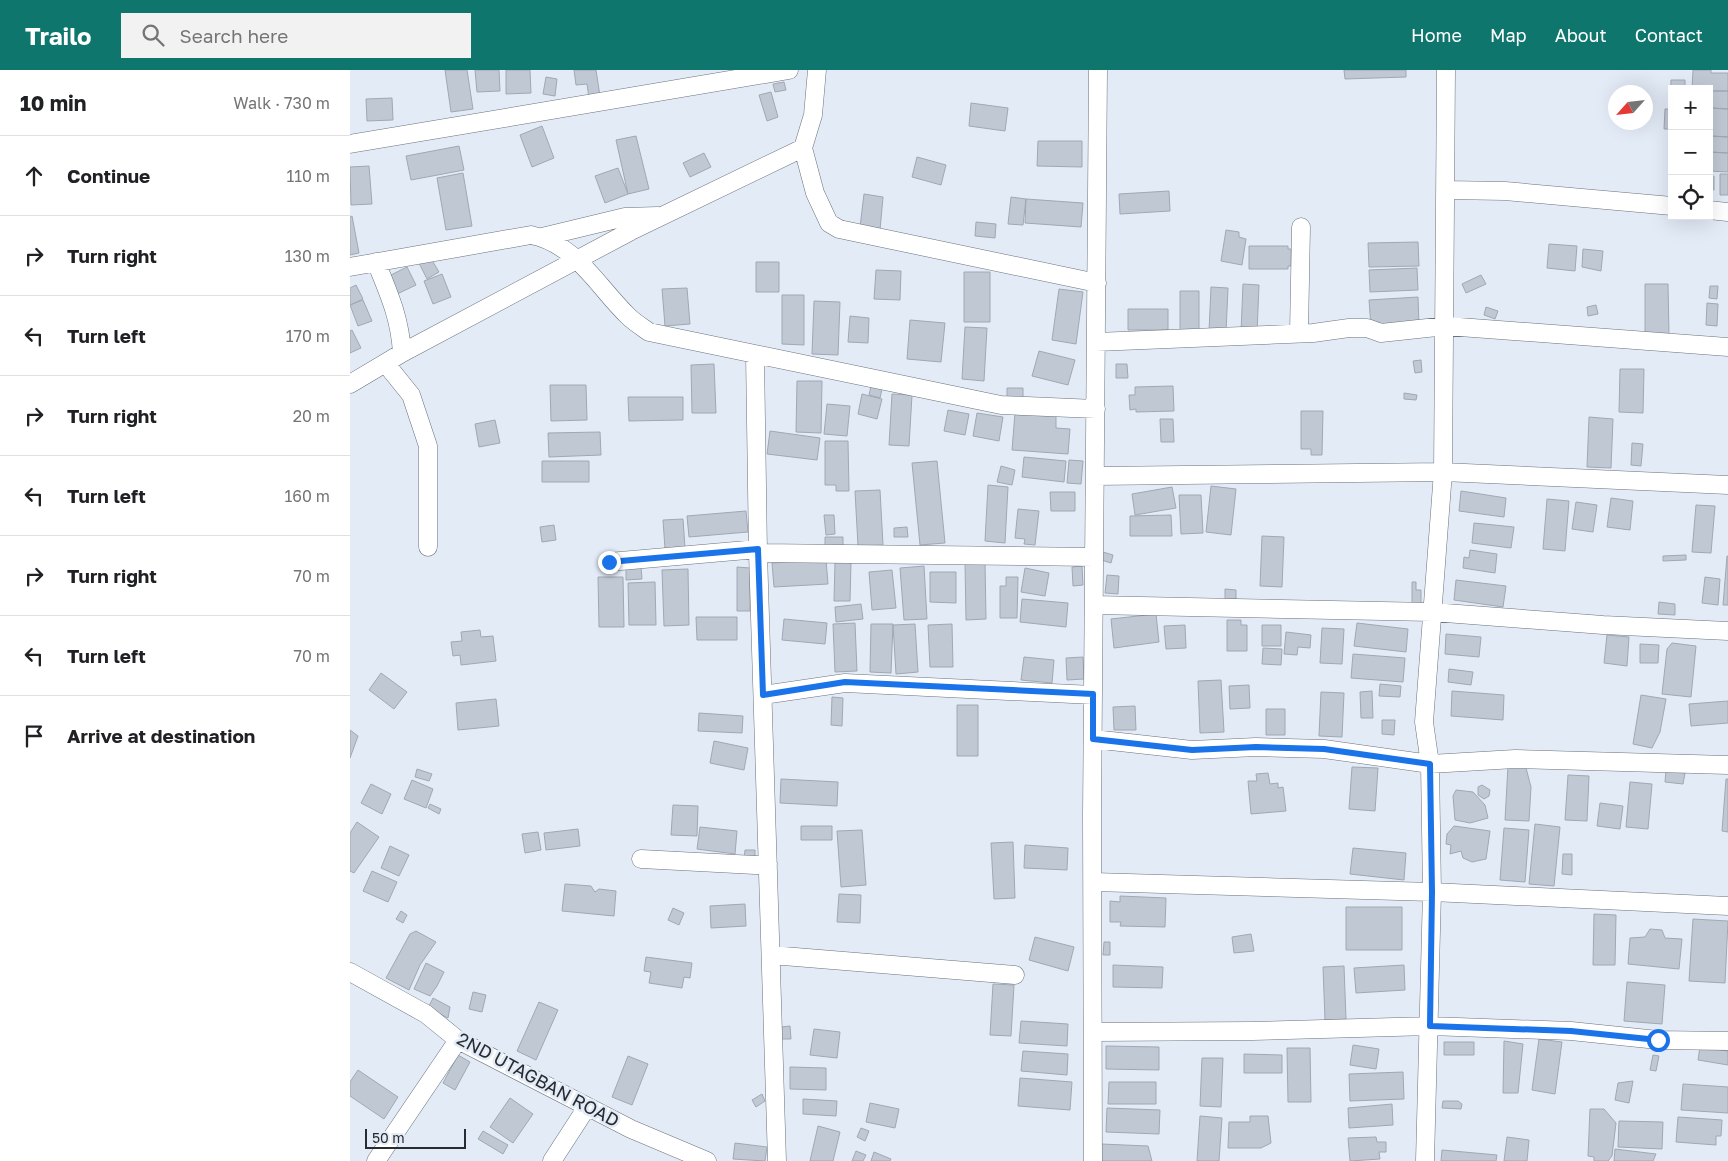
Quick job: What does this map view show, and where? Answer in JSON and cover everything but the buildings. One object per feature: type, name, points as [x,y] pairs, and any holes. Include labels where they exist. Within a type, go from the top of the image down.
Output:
[{"type":"street","points":[[350,144],[789,70]]},
{"type":"street","points":[[817,70],[813,114],[803,148],[815,193],[829,223],[839,229],[1096,283]]},
{"type":"street","points":[[1093,1161],[1093,694],[1098,70]]},
{"type":"street","points":[[1425,1161],[1432,892],[1430,764],[1424,722],[1444,472],[1446,70]]},
{"type":"street","points":[[350,384],[402,353],[661,216],[803,148]]},
{"type":"street","points":[[1446,190],[1505,191],[1668,206]]},
{"type":"street","points":[[1713,210],[1728,212]]},
{"type":"street","points":[[542,237],[625,217],[661,216]]},
{"type":"street","points":[[1299,333],[1301,227]]},
{"type":"street","points":[[350,267],[531,235],[542,237],[578,260],[628,316],[649,332],[1001,405],[1096,410]]},
{"type":"street","points":[[376,262],[394,304],[401,327],[402,353]]},
{"type":"street","points":[[1096,342],[1368,328],[1381,333],[1446,326],[1728,347]]},
{"type":"street","points":[[755,355],[758,551],[777,1161]]},
{"type":"street","points":[[386,364],[411,395],[428,446],[428,548]]},
{"type":"street","points":[[1095,476],[1444,472],[1728,485]]},
{"type":"street","points":[[609,562],[758,551],[1094,557]]},
{"type":"street","points":[[1094,605],[1432,612],[1622,626],[1728,631]]},
{"type":"street","points":[[763,695],[845,682],[1093,694]]},
{"type":"street","points":[[1093,739],[1192,750],[1256,747],[1324,749],[1430,764],[1515,759],[1728,766]]},
{"type":"street","points":[[642,859],[755,865],[768,864]]},
{"type":"street","points":[[1094,882],[1432,892],[1728,906]]},
{"type":"street","points":[[771,955],[1015,975]]},
{"type":"street","name":"2ND UTAGBAN ROAD","points":[[350,972],[426,1014],[458,1040],[587,1108],[673,1148],[707,1161]]},
{"type":"street","points":[[1094,1032],[1253,1031],[1430,1026],[1571,1031],[1658,1040],[1728,1041]]},
{"type":"street","points":[[376,1161],[458,1040]]},
{"type":"street","points":[[552,1161],[587,1108]]},
{"type":"route","points":[[609,562],[758,549],[763,695],[845,682],[1093,694],[1093,739],[1192,750],[1256,747],[1324,749],[1430,764],[1432,892],[1430,1026],[1571,1031],[1658,1040]]}]
